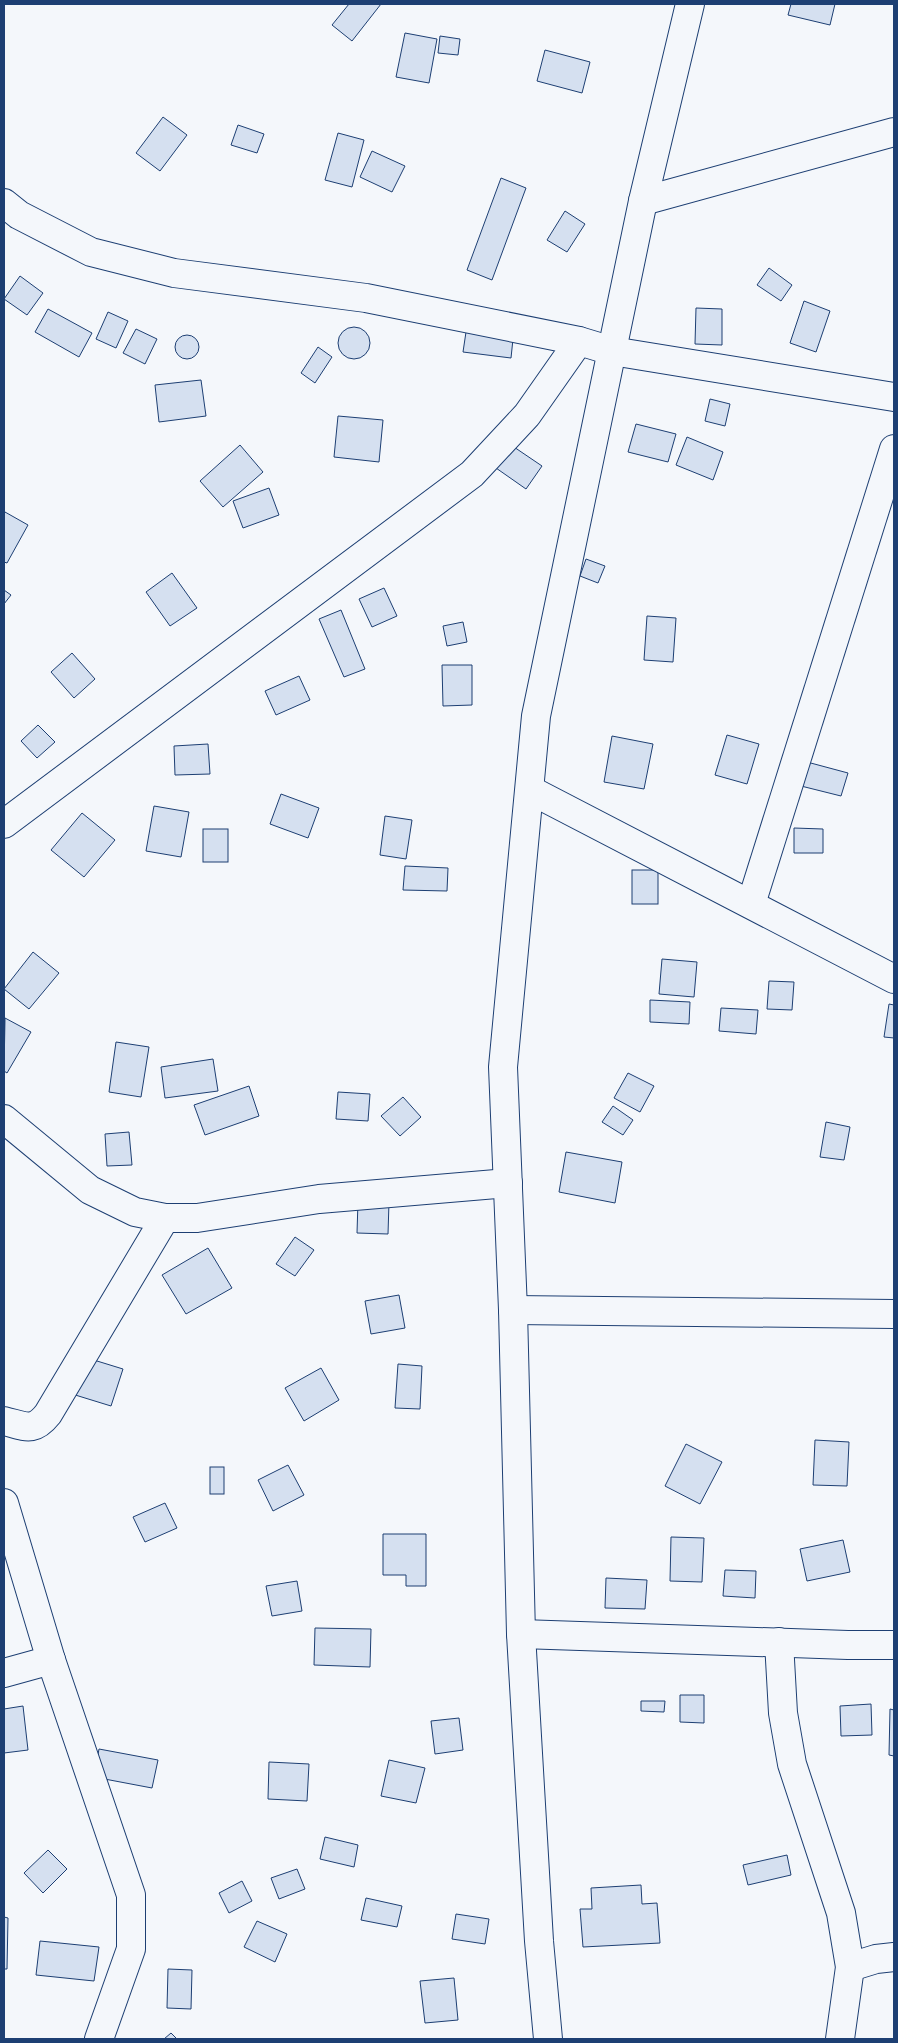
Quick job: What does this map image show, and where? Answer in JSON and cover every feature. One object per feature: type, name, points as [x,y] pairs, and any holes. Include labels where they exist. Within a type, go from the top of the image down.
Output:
[{"type":"street","points":[[548,2039],[539,1941],[521,1634],[513,1310],[503,1067],[536,716],[643,201],[690,4]]},
{"type":"street","points":[[643,201],[894,132]]},
{"type":"street","points":[[4,203],[19,215],[91,252],[174,273],[366,298],[579,341],[612,351],[894,397]]},
{"type":"street","points":[[4,824],[472,474],[527,415],[579,341]]},
{"type":"street","points":[[751,904],[894,450]]},
{"type":"street","points":[[530,790],[894,979]]},
{"type":"street","points":[[4,1119],[90,1190],[135,1212],[165,1218],[197,1218],[319,1200],[508,1183]]},
{"type":"street","points":[[4,1420],[27,1427],[40,1424],[48,1414],[165,1218]]},
{"type":"street","points":[[513,1310],[894,1314]]},
{"type":"street","points":[[4,1503],[51,1660],[131,1895],[130,1949],[99,2039]]},
{"type":"street","points":[[521,1634],[894,1645]]},
{"type":"street","points":[[779,1642],[783,1712],[792,1764],[841,1913],[850,1967],[840,2039]]},
{"type":"street","points":[[4,1673],[51,1660]]},
{"type":"street","points":[[850,1967],[876,1958],[894,1958]]},
{"type":"building","points":[[349,4],[381,4],[352,41],[332,25]]},
{"type":"building","points":[[791,4],[835,4],[830,25],[788,15]]},
{"type":"building","points":[[405,33],[437,39],[429,83],[396,77]]},
{"type":"building","points":[[440,36],[460,39],[458,55],[438,53]]},
{"type":"building","points":[[545,50],[590,62],[582,93],[537,81]]},
{"type":"building","points":[[163,117],[187,135],[160,171],[136,153]]},
{"type":"building","points":[[238,125],[264,134],[257,153],[231,145]]},
{"type":"building","points":[[338,133],[364,140],[352,187],[325,180]]},
{"type":"building","points":[[372,151],[405,166],[392,192],[360,177]]},
{"type":"building","points":[[501,178],[526,188],[492,280],[467,270]]},
{"type":"building","points":[[565,211],[585,224],[567,252],[547,240]]},
{"type":"building","points":[[769,268],[792,285],[781,301],[757,285]]},
{"type":"building","points":[[20,276],[43,293],[27,315],[4,299]]},
{"type":"building","points":[[804,301],[830,311],[816,352],[790,343]]},
{"type":"building","points":[[696,308],[722,309],[722,345],[695,344]]},
{"type":"building","points":[[48,309],[92,333],[79,357],[35,332]]},
{"type":"building","points":[[108,312],[128,321],[116,348],[96,339]]},
{"type":"building","points":[[354,327],[360,328],[365,332],[369,337],[369,349],[365,354],[360,358],[354,359],[348,358],[343,354],[339,349],[338,343],[339,337],[343,332],[348,328]]},
{"type":"building","points":[[136,329],[157,339],[145,364],[123,353]]},
{"type":"building","points":[[466,332],[513,339],[511,358],[463,352]]},
{"type":"building","points":[[187,335],[196,338],[199,347],[196,356],[187,359],[178,356],[175,347],[178,338]]},
{"type":"building","points":[[318,347],[332,357],[315,383],[301,373]]},
{"type":"building","points":[[201,380],[206,416],[159,422],[155,385]]},
{"type":"building","points":[[710,399],[730,404],[725,426],[705,421]]},
{"type":"building","points":[[338,416],[383,420],[379,462],[334,457]]},
{"type":"building","points":[[636,424],[676,434],[668,462],[628,452]]},
{"type":"building","points":[[687,437],[723,452],[713,480],[676,465]]},
{"type":"building","points":[[240,445],[263,472],[223,507],[200,481]]},
{"type":"building","points":[[511,445],[542,466],[526,489],[496,468]]},
{"type":"building","points":[[269,488],[279,515],[243,528],[233,501]]},
{"type":"building","points":[[5,512],[28,525],[7,563],[4,562]]},
{"type":"building","points":[[586,559],[605,566],[598,583],[580,576]]},
{"type":"building","points":[[172,573],[197,608],[170,626],[146,592]]},
{"type":"building","points":[[384,588],[397,616],[372,627],[359,599]]},
{"type":"building","points":[[4,590],[11,595],[4,604]]},
{"type":"building","points":[[341,610],[365,669],[344,677],[319,619]]},
{"type":"building","points":[[647,616],[676,618],[673,662],[644,660]]},
{"type":"building","points":[[463,622],[467,642],[447,646],[443,626]]},
{"type":"building","points":[[72,653],[95,679],[74,698],[51,672]]},
{"type":"building","points":[[442,665],[472,665],[472,705],[443,706]]},
{"type":"building","points":[[299,676],[310,700],[276,715],[265,691]]},
{"type":"building","points":[[38,725],[55,742],[37,758],[21,741]]},
{"type":"building","points":[[727,735],[759,744],[747,784],[715,775]]},
{"type":"building","points":[[612,736],[653,744],[644,789],[604,782]]},
{"type":"building","points":[[208,744],[210,774],[175,775],[174,746]]},
{"type":"building","points":[[807,762],[848,773],[841,796],[801,786]]},
{"type":"building","points":[[281,794],[319,808],[308,838],[270,824]]},
{"type":"building","points":[[154,806],[189,812],[181,857],[146,851]]},
{"type":"building","points":[[82,813],[115,840],[84,877],[51,850]]},
{"type":"building","points":[[385,816],[412,820],[406,859],[380,855]]},
{"type":"building","points":[[794,828],[823,829],[823,853],[794,853]]},
{"type":"building","points":[[203,829],[228,829],[228,862],[203,862]]},
{"type":"building","points":[[405,866],[448,868],[447,891],[403,890]]},
{"type":"building","points":[[632,870],[658,870],[658,904],[632,904]]},
{"type":"building","points":[[33,952],[59,973],[29,1009],[4,989]]},
{"type":"building","points":[[662,959],[697,962],[694,997],[659,994]]},
{"type":"building","points":[[769,981],[794,982],[792,1010],[767,1009]]},
{"type":"building","points":[[650,1000],[690,1002],[689,1024],[650,1022]]},
{"type":"building","points":[[889,1004],[894,1005],[894,1038],[884,1037]]},
{"type":"building","points":[[721,1008],[758,1010],[756,1034],[719,1031]]},
{"type":"building","points":[[5,1018],[31,1032],[7,1073],[4,1071]]},
{"type":"building","points":[[116,1042],[149,1047],[141,1097],[109,1092]]},
{"type":"building","points":[[213,1059],[218,1091],[165,1098],[161,1067]]},
{"type":"building","points":[[628,1073],[654,1086],[640,1112],[614,1098]]},
{"type":"building","points":[[249,1086],[259,1116],[205,1135],[194,1105]]},
{"type":"building","points":[[338,1092],[370,1094],[368,1121],[336,1119]]},
{"type":"building","points":[[403,1097],[421,1117],[400,1136],[381,1116]]},
{"type":"building","points":[[613,1106],[633,1120],[623,1135],[602,1122]]},
{"type":"building","points":[[826,1122],[850,1127],[844,1160],[820,1157]]},
{"type":"building","points":[[129,1132],[132,1165],[107,1166],[105,1134]]},
{"type":"building","points":[[566,1152],[622,1162],[615,1203],[559,1192]]},
{"type":"building","points":[[358,1201],[389,1202],[388,1234],[357,1233]]},
{"type":"building","points":[[295,1237],[314,1250],[295,1276],[276,1264]]},
{"type":"building","points":[[208,1248],[232,1288],[186,1314],[162,1275]]},
{"type":"building","points":[[399,1295],[405,1328],[371,1334],[365,1301]]},
{"type":"building","points":[[84,1357],[123,1369],[111,1406],[72,1394]]},
{"type":"building","points":[[398,1364],[422,1366],[420,1409],[395,1408]]},
{"type":"building","points":[[321,1368],[339,1400],[304,1421],[285,1388]]},
{"type":"building","points":[[815,1440],[849,1442],[847,1486],[813,1485]]},
{"type":"building","points":[[686,1444],[722,1462],[700,1504],[665,1486]]},
{"type":"building","points":[[288,1465],[304,1495],[273,1511],[258,1480]]},
{"type":"building","points":[[210,1467],[224,1467],[224,1494],[210,1494]]},
{"type":"building","points":[[165,1503],[177,1528],[145,1542],[133,1517]]},
{"type":"building","points":[[383,1534],[426,1534],[426,1586],[406,1586],[406,1575],[383,1575]]},
{"type":"building","points":[[671,1537],[704,1538],[702,1582],[670,1581]]},
{"type":"building","points":[[843,1540],[850,1572],[807,1581],[800,1549]]},
{"type":"building","points":[[725,1570],[756,1571],[755,1598],[723,1596]]},
{"type":"building","points":[[606,1578],[647,1580],[645,1609],[605,1608]]},
{"type":"building","points":[[297,1581],[302,1611],[272,1616],[266,1586]]},
{"type":"building","points":[[315,1628],[371,1629],[370,1667],[314,1665]]},
{"type":"building","points":[[680,1695],[704,1695],[704,1723],[680,1722]]},
{"type":"building","points":[[641,1701],[665,1701],[664,1712],[641,1711]]},
{"type":"building","points":[[871,1704],[872,1735],[841,1736],[840,1706]]},
{"type":"building","points":[[23,1706],[28,1750],[4,1753],[4,1709]]},
{"type":"building","points":[[890,1709],[894,1710],[894,1756],[889,1755]]},
{"type":"building","points":[[459,1718],[463,1750],[435,1754],[431,1721]]},
{"type":"building","points":[[99,1749],[158,1760],[152,1788],[94,1777]]},
{"type":"building","points":[[389,1760],[425,1768],[416,1803],[381,1796]]},
{"type":"building","points":[[269,1762],[309,1764],[307,1801],[268,1799]]},
{"type":"building","points":[[325,1837],[358,1845],[354,1867],[320,1859]]},
{"type":"building","points":[[48,1850],[67,1869],[43,1893],[24,1873]]},
{"type":"building","points":[[787,1855],[791,1875],[748,1885],[743,1865]]},
{"type":"building","points":[[297,1869],[305,1889],[279,1899],[271,1878]]},
{"type":"building","points":[[242,1881],[252,1901],[229,1913],[219,1893]]},
{"type":"building","points":[[641,1885],[642,1904],[657,1903],[660,1943],[583,1947],[580,1909],[592,1909],[591,1888]]},
{"type":"building","points":[[366,1898],[402,1906],[397,1927],[361,1920]]},
{"type":"building","points":[[456,1914],[489,1919],[485,1944],[452,1939]]},
{"type":"building","points":[[4,1917],[8,1918],[7,1969],[4,1969]]},
{"type":"building","points":[[257,1921],[287,1934],[275,1962],[244,1947]]},
{"type":"building","points":[[40,1941],[99,1947],[94,1981],[36,1975]]},
{"type":"building","points":[[168,1969],[192,1970],[191,2009],[167,2008]]},
{"type":"building","points":[[454,1978],[458,2020],[425,2023],[420,1981]]},
{"type":"building","points":[[171,2033],[177,2039],[164,2039]]}]
